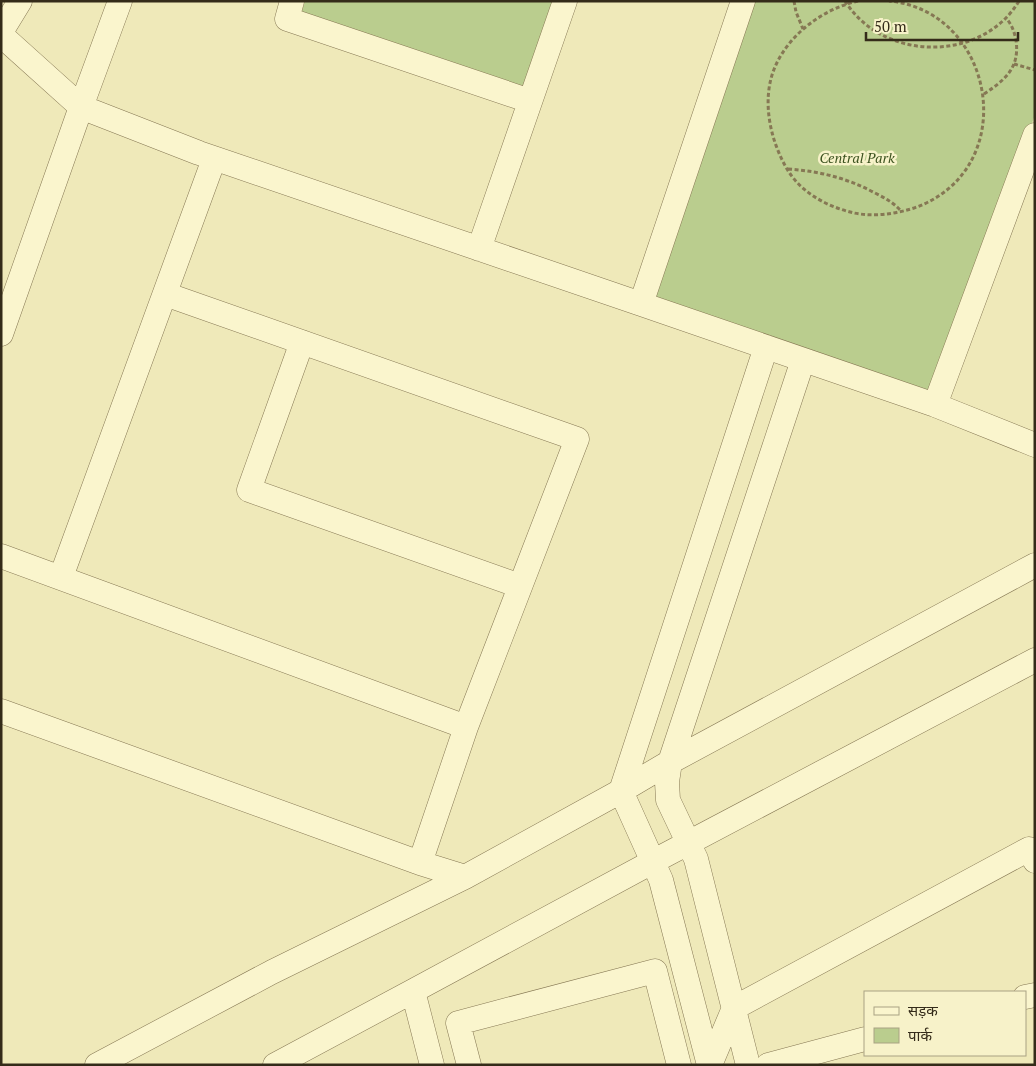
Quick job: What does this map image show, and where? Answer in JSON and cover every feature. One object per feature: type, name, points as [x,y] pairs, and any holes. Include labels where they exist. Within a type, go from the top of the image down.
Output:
[{"type":"street","points":[[20,1],[1,33],[81,107],[214,159],[935,405],[1035,445]]},
{"type":"street","points":[[1,334],[120,1]]},
{"type":"street","points":[[292,1],[287,18],[530,101]]},
{"type":"street","points":[[479,249],[565,1]]},
{"type":"street","points":[[640,304],[743,1]]},
{"type":"street","points":[[935,405],[1035,135]]},
{"type":"street","points":[[61,577],[214,159]]},
{"type":"street","points":[[165,294],[577,439],[466,727],[420,863]]},
{"type":"street","points":[[302,342],[249,490],[520,586]]},
{"type":"street","points":[[710,1065],[661,880],[621,791],[766,347]]},
{"type":"street","points":[[748,1065],[696,859],[668,800],[667,782],[670,762],[803,360]]},
{"type":"street","points":[[1,556],[466,727]]},
{"type":"street","points":[[97,1065],[272,972],[465,877],[670,762],[1035,565]]},
{"type":"street","points":[[275,1065],[654,861],[1035,660]]},
{"type":"street","points":[[1,712],[420,863],[465,877]]},
{"type":"street","points":[[710,1065],[734,1008],[1029,849],[1035,861]]},
{"type":"street","points":[[468,1065],[458,1023],[654,972],[679,1065]]},
{"type":"street","points":[[413,991],[432,1065]]},
{"type":"street","points":[[768,1065],[864,1039]]},
{"type":"path","points":[[794,1],[796,12],[804,29]]},
{"type":"path","points":[[858,1],[846,3],[832,10],[804,29],[789,43],[775,67],[768,98],[774,141],[787,169],[803,188],[826,204],[865,214],[902,211],[934,199],[945,191],[965,170],[976,154],[984,123],[984,94],[977,72],[962,44],[937,19],[911,6],[889,1]]},
{"type":"path","points":[[846,3],[867,26],[898,42],[915,47],[932,48],[962,44],[977,39],[1004,22],[1018,1]]},
{"type":"path","points":[[984,94],[1004,79],[1017,56],[1012,25],[1006,18]]},
{"type":"path","points":[[1014,64],[1035,70]]},
{"type":"path","points":[[787,169],[844,178],[896,205],[902,211]]},
{"type":"green space","points":[[305,1],[558,1],[527,91],[301,14]]},
{"type":"green space","name":"Central Park","points":[[750,1],[1035,1],[1035,115],[931,395],[648,299]]}]
